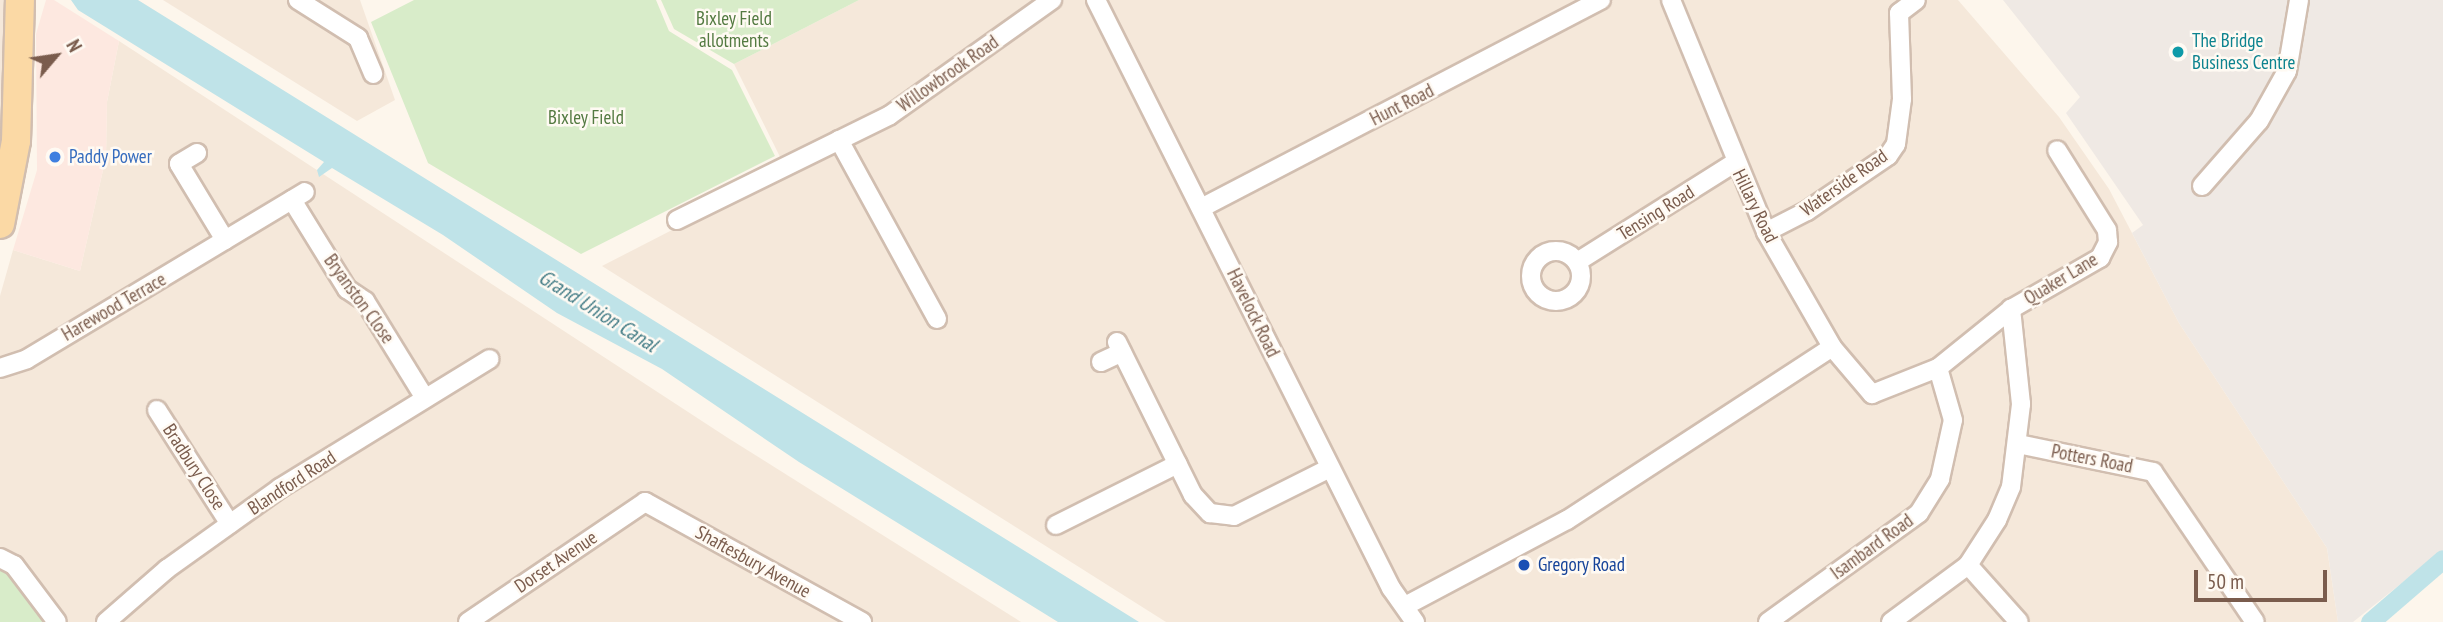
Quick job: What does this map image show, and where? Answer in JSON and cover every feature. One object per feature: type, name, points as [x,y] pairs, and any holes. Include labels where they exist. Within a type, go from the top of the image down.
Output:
[{"type":"main road","points":[[0,223],[16,141],[20,0]]},
{"type":"street","points":[[298,0],[351,32],[373,74]]},
{"type":"street","name":"Willowbrook Road","points":[[677,220],[890,115],[1052,0]]},
{"type":"street","name":"Havelock Road","points":[[1096,0],[1391,588],[1407,605],[1415,622]]},
{"type":"street","name":"Hunt Road","points":[[1201,208],[1571,8],[1601,0]]},
{"type":"street","name":"Hillary Road","points":[[1671,0],[1734,163],[1766,232],[1832,347],[1872,394]]},
{"type":"street","name":"Waterside Road","points":[[1766,232],[1888,156],[1896,144],[1902,99],[1899,13],[1916,0]]},
{"type":"street","points":[[2202,186],[2259,121],[2287,71],[2299,0]]},
{"type":"street","points":[[839,140],[937,319]]},
{"type":"street","name":"Quaker Lane","points":[[1872,394],[1938,368],[2011,309],[2088,266],[2105,250],[2107,230],[2102,219],[2057,150]]},
{"type":"street","points":[[197,153],[179,164],[225,240]]},
{"type":"street","name":"Tensing Road","points":[[1577,262],[1734,163]]},
{"type":"street","name":"Harewood Terrace","points":[[0,368],[27,359],[298,196]]},
{"type":"street","name":"Bryanston Close","points":[[298,196],[347,289],[365,301],[425,398]]},
{"type":"street","points":[[1891,622],[1968,565],[1997,520],[2011,487],[2021,404],[2011,309]]},
{"type":"street","points":[[1101,362],[1120,347],[1194,495],[1210,513],[1234,516],[1330,468]]},
{"type":"street","points":[[1407,605],[1567,520],[1832,347]]},
{"type":"street","name":"Blandford Road","points":[[106,622],[167,569],[230,524],[490,359]]},
{"type":"street","name":"Isambard Road","points":[[1768,622],[1919,513],[1940,479],[1953,420],[1938,368]]},
{"type":"street","name":"Bradbury Close","points":[[157,410],[230,524]]},
{"type":"street","name":"Potters Road","points":[[2018,444],[2153,472],[2255,622]]},
{"type":"street","points":[[1056,525],[1178,464]]},
{"type":"street","name":"Shaftesbury Avenue","points":[[645,502],[855,620]]},
{"type":"street","name":"Dorset Avenue","points":[[468,622],[645,502]]},
{"type":"street","points":[[0,558],[14,565],[57,622]]},
{"type":"street","points":[[1968,565],[2019,622]]},
{"type":"shaded area","points":[[0,0],[8,0],[0,152]]},
{"type":"shaded area","points":[[46,0],[54,0],[119,41],[107,102],[106,157],[80,271],[13,250],[37,170],[36,34]]},
{"type":"shaded area","points":[[163,0],[360,0],[395,100],[357,121]]},
{"type":"shaded area","points":[[859,0],[1958,0],[2059,117],[2109,189],[2179,323],[2327,548],[2338,622],[1166,622],[602,266],[787,171],[734,64]]},
{"type":"shaded area","points":[[2003,0],[2443,0],[2443,550],[2353,622],[2338,622],[2327,548],[2179,323],[2132,233],[2143,225],[2066,113],[2080,97]]},
{"type":"shaded area","points":[[119,41],[728,438],[1021,622],[0,622],[0,296],[13,250],[80,271],[106,157],[107,102]]},
{"type":"green space","name":"Bixley Field","points":[[414,0],[656,0],[669,31],[732,70],[775,156],[581,254],[428,163],[371,22]]},
{"type":"green space","name":"Bixley Field allotments","points":[[661,0],[859,0],[734,64],[674,29]]},
{"type":"green space","points":[[0,569],[9,574],[45,622],[0,622]]},
{"type":"water","name":"Grand Union Canal","points":[[71,0],[138,0],[1139,622],[1058,622],[799,462],[662,369],[557,313],[443,235],[332,168],[319,177],[317,170],[324,162],[78,10]]},
{"type":"waterway","points":[[2370,622],[2443,559]]},
{"type":"place","name":"The Bridge Business Centre","points":[[2178,52]]},
{"type":"place","name":"Paddy Power","points":[[55,157]]},
{"type":"place","name":"Gregory Road","points":[[1524,565]]}]
